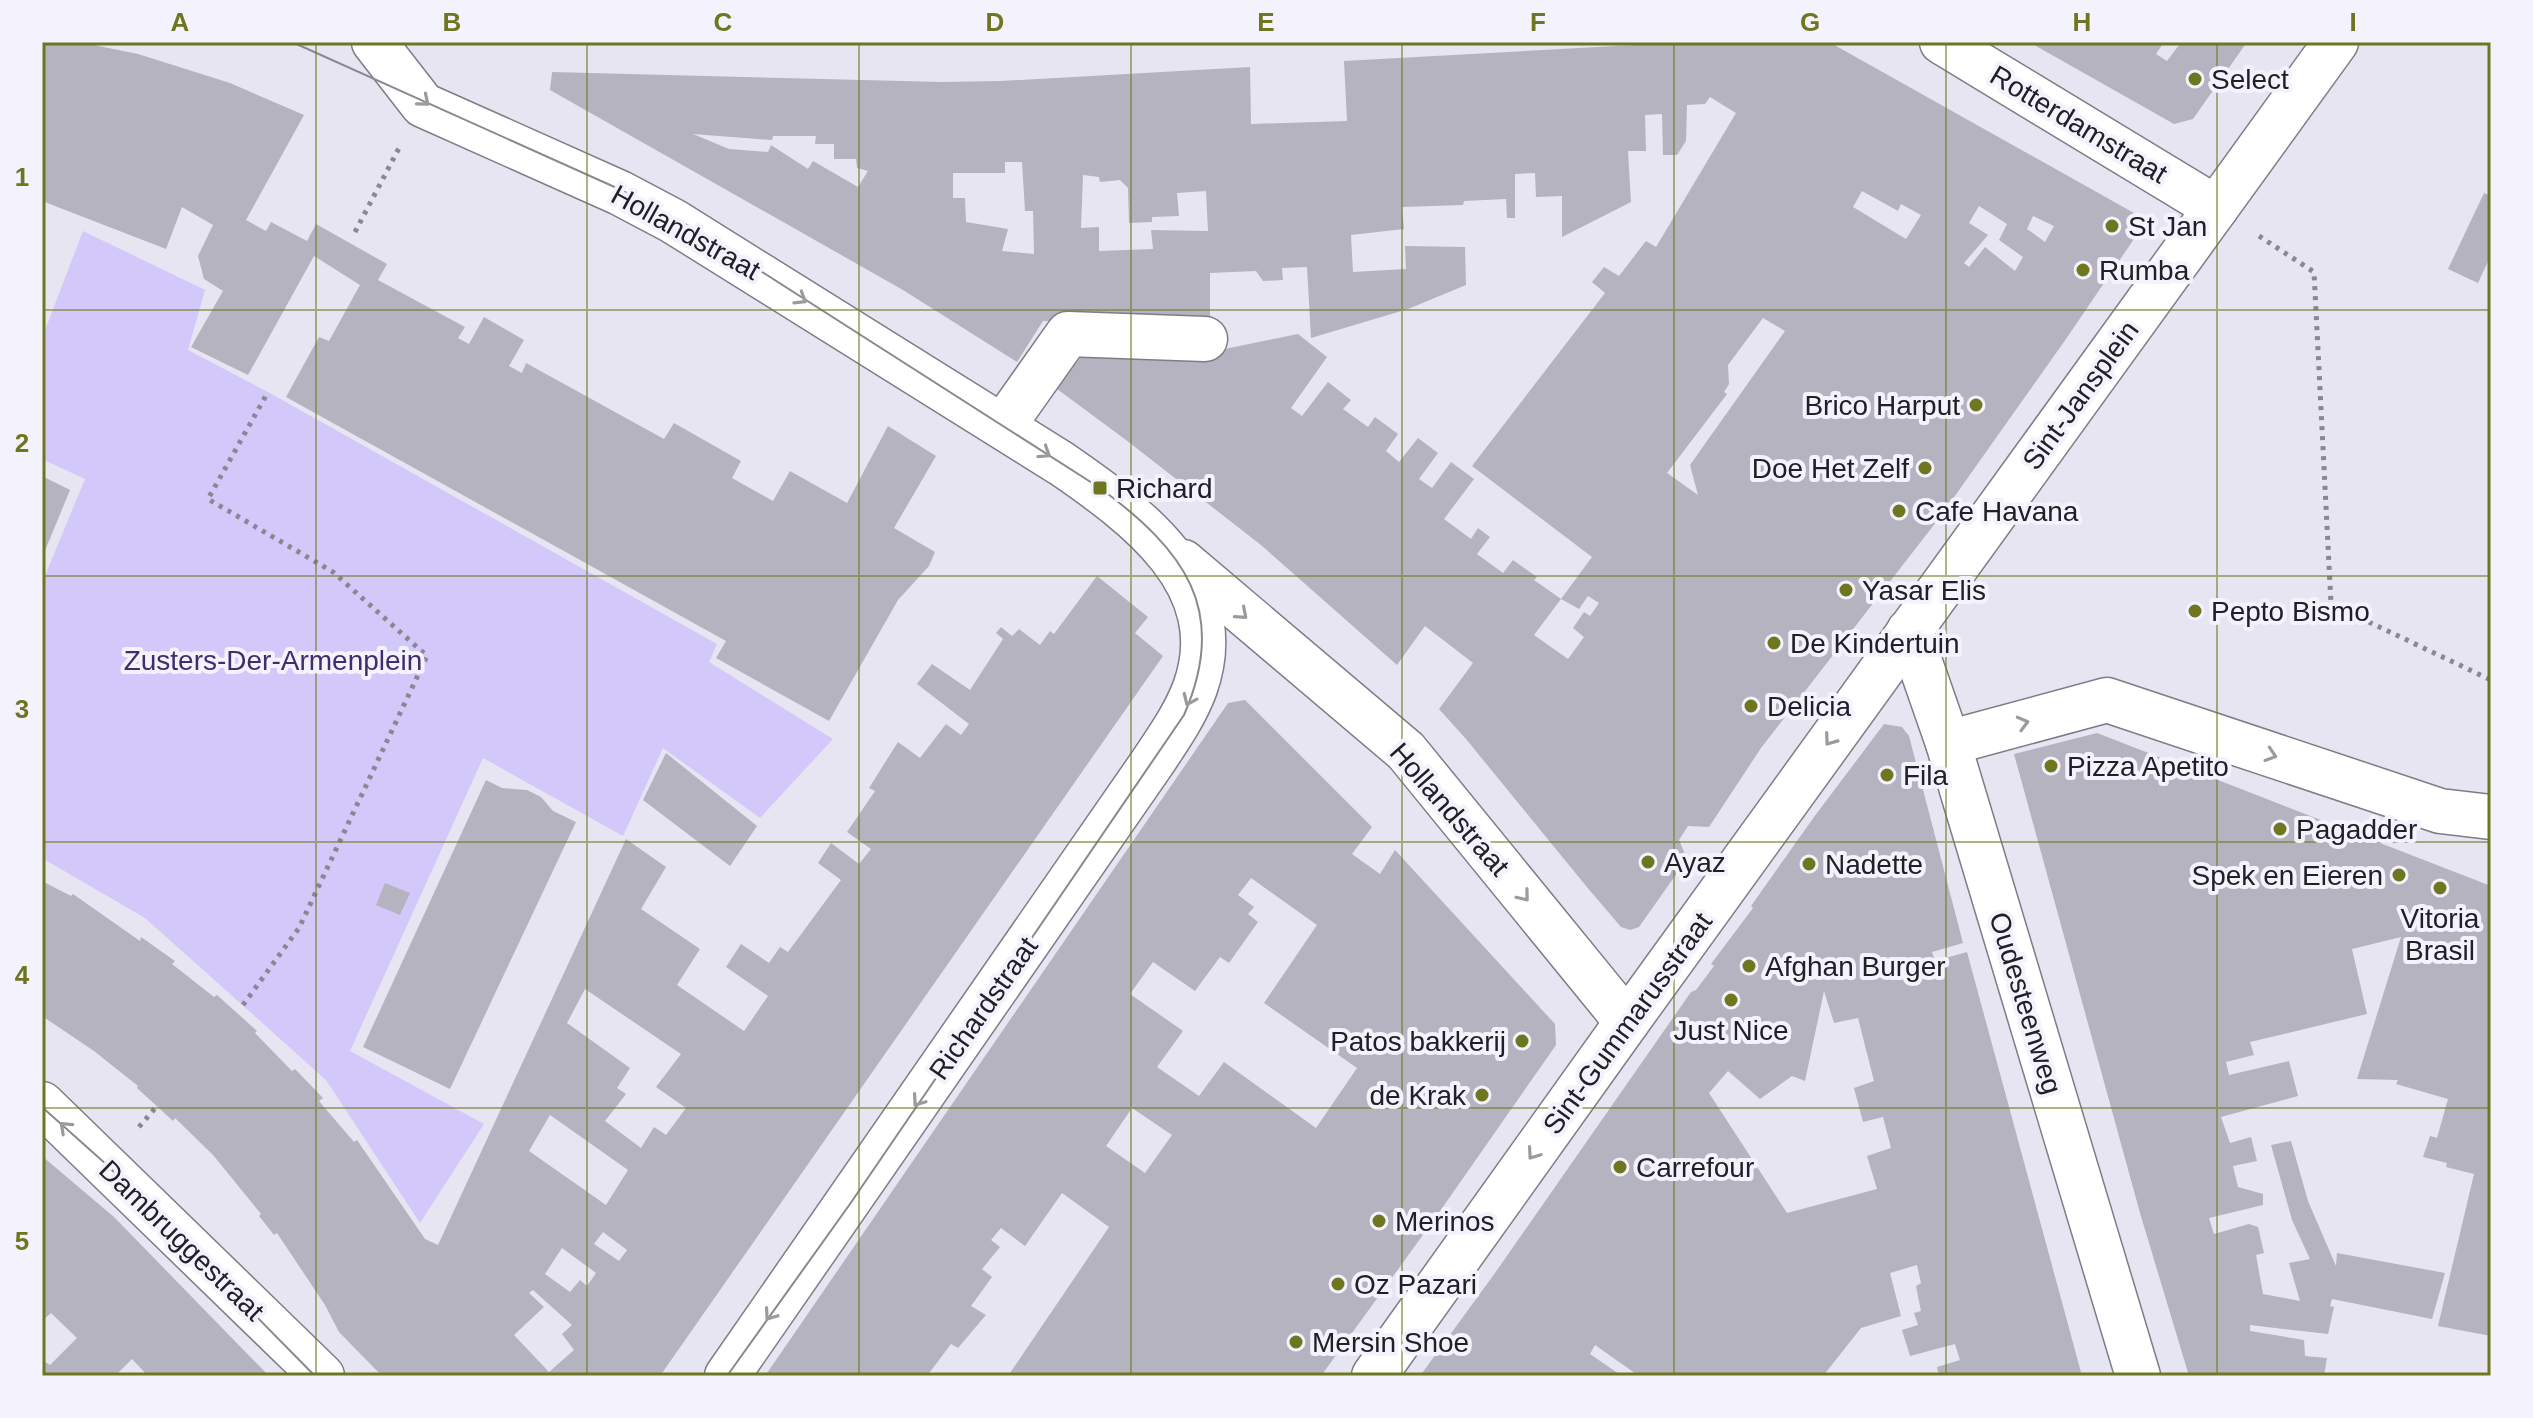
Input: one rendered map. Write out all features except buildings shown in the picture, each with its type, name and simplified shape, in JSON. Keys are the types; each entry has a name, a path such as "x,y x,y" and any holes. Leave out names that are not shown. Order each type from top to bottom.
{"street":[{"name":"Hollandstraat","path":"374,42 423,105 620,193 673,221 1003,426 1109,496 1249,620 1406,751 1627,1022"},
{"name":"Rotterdamstraat","path":"1942,42 2216,208"},
{"name":"Sint-Jansplein","path":"1909,631 2336,42"},
{"path":"1003,426 1068,334 1205,339"},
{"name":"Hollandstraat","path":"1142,525 1184,574 1195,597 1201,625"},
{"name":"Richardstraat","path":"727,1376 1168,739 1196,686 1202,658 1201,625"},
{"name":"Oudesteenweg","path":"1909,631 1948,743 2138,1376"},
{"name":"Sint-Gummarusstraat","path":"1374,1376 1909,631"},
{"path":"1948,743 2107,700 2440,811 2491,817"},
{"name":"Dambruggestraat","path":"42,1104 322,1376"}],"path":[{"path":"355,232 423,105"},
{"path":"2216,208 2314,272 2331,604 2491,680"},
{"path":"243,1005 299,928 427,656 333,572 208,499 268,392"}],"green space":[{"name":"Zusters-Der-Armenplein","path":"83,231 205,290 188,350 717,644 709,662 833,739 760,818 663,748 623,836 483,758 350,1051 484,1124 420,1223 326,1080 145,918 42,858 42,583 85,479 42,459 42,338"}],"tram line":[{"path":"292,42 619,189 698,231 1100,488 1155,535 1176,559 1191,585 1200,613 1202,644 1197,678 1184,715 850,1204 727,1376"},
{"path":"42,1107 107,1165 315,1376"}],"place":[{"name":"Select","path":"2195,79"},
{"name":"St Jan","path":"2112,226"},
{"name":"Rumba","path":"2083,270"},
{"name":"Brico Harput","path":"1976,405"},
{"name":"Doe Het Zelf","path":"1925,468"},
{"name":"Richard","path":"1100,488"},
{"name":"Cafe Havana","path":"1899,511"},
{"name":"Yasar Elis","path":"1846,590"},
{"name":"Pepto Bismo","path":"2195,611"},
{"name":"De Kindertuin","path":"1774,643"},
{"name":"Delicia","path":"1751,706"},
{"name":"Pizza Apetito","path":"2051,766"},
{"name":"Fila","path":"1887,775"},
{"name":"Pagadder","path":"2280,829"},
{"name":"Ayaz","path":"1648,862"},
{"name":"Nadette","path":"1809,864"},
{"name":"Spek en Eieren","path":"2399,875"},
{"name":"Vitoria Brasil","path":"2440,888"},
{"name":"Afghan Burger","path":"1749,966"},
{"name":"Just Nice","path":"1731,1000"},
{"name":"Patos bakkerij","path":"1522,1041"},
{"name":"de Krak","path":"1482,1095"},
{"name":"Carrefour","path":"1620,1167"},
{"name":"Merinos","path":"1379,1221"},
{"name":"Oz Pazari","path":"1338,1284"},
{"name":"Mersin Shoe","path":"1296,1342"}]}
